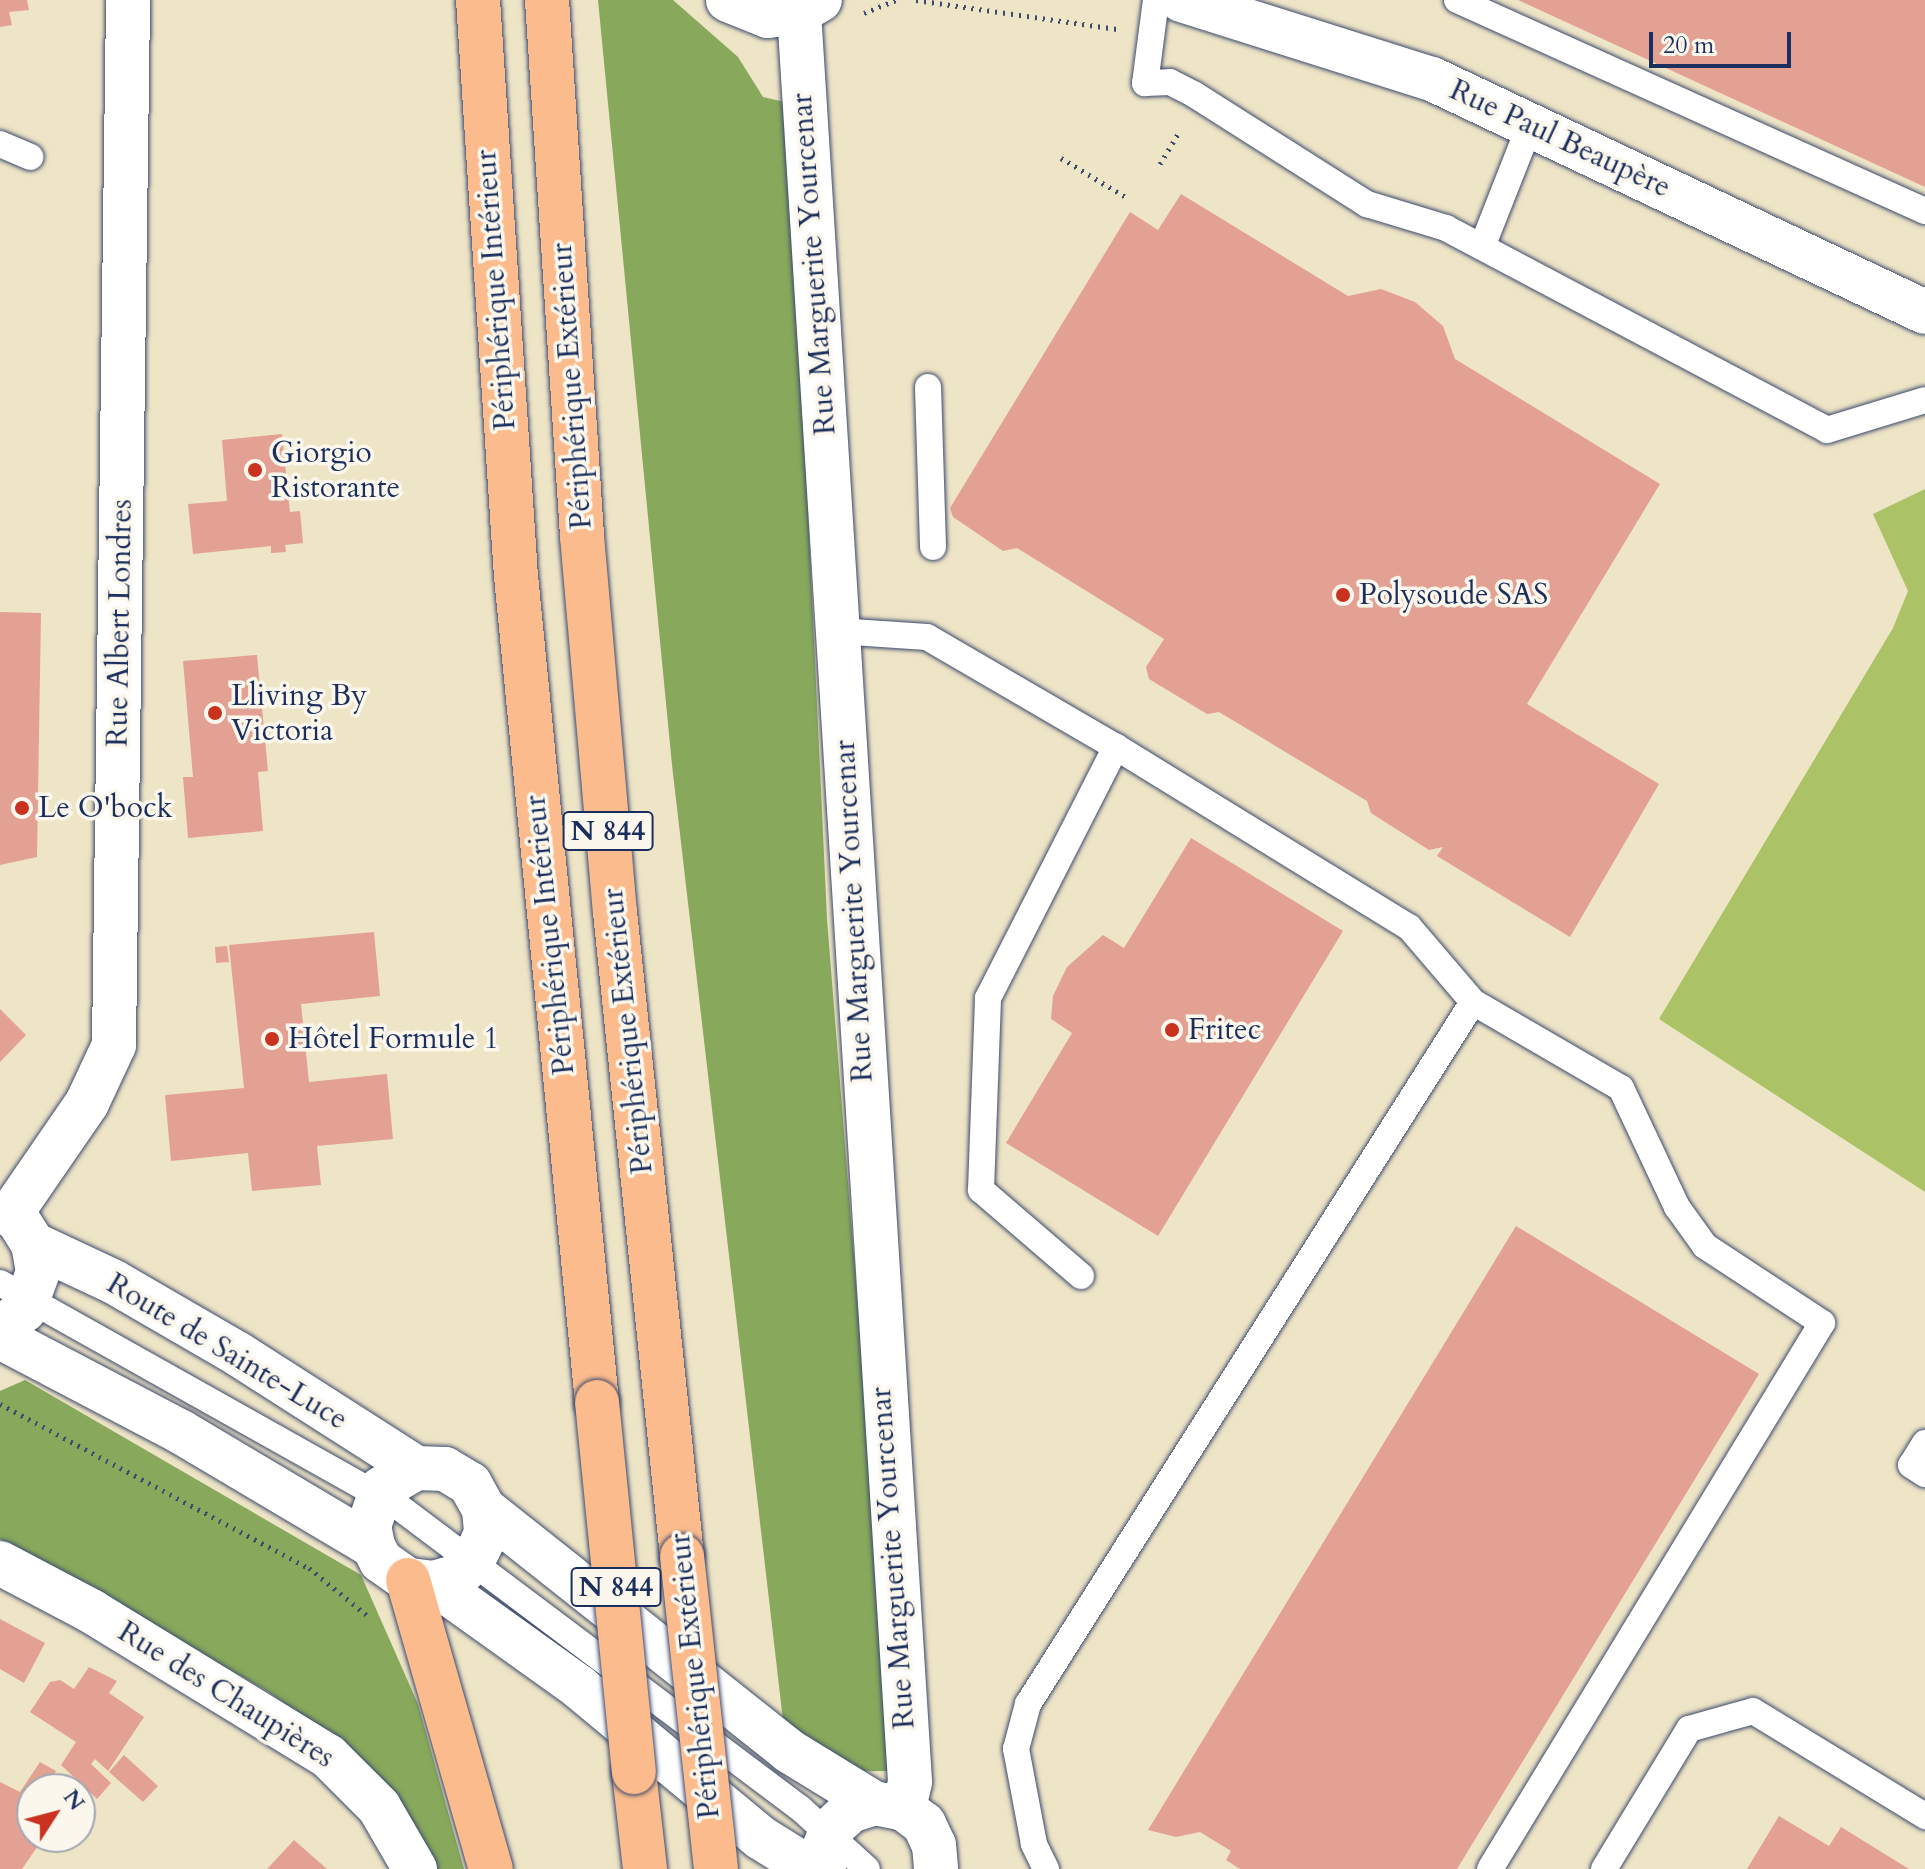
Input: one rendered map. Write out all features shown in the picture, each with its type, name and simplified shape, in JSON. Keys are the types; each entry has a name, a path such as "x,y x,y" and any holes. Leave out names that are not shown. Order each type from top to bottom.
{"highway":[{"name":"Périphérique Intérieur","path":"478,0 516,576 645,1869"},
{"name":"Périphérique Extérieur","path":"547,0 552,105 612,881 716,1869"},
{"path":"421,1582 491,1869"}],"street":[{"name":"Rue Albert Londres","path":"14,1223 87,1103 114,1045 128,0"},
{"path":"728,0 768,16 810,6"},
{"name":"Rue Paul Beaupère","path":"1181,0 1385,62 1530,125 1925,312"},
{"name":"Rue Marguerite Yourcenar","path":"810,6 837,631 910,1782 889,1806"},
{"path":"0,1329 16,1291 38,1272 14,1223"},
{"name":"Route de Sainte-Luce","path":"14,1223 224,1346 416,1468 445,1469 470,1484 484,1509 789,1751 924,1824 934,1845 936,1869"},
{"name":"Route de Sainte-Luce","path":"0,1337 181,1432 373,1546 381,1561 421,1582 579,1687 761,1838 821,1858"},
{"path":"373,1546 369,1526 378,1495 398,1475 416,1468"},
{"path":"421,1582 458,1576 473,1561 486,1534 484,1509"},
{"name":"Rue des Chaupières","path":"0,1563 91,1611 328,1756 379,1807 415,1869"},
{"path":"821,1858 850,1811 889,1806"}],"lane":[{"path":"1156,0 1145,83 1170,82 1367,204 1446,228 1827,430 1925,400"},
{"path":"1457,0 1925,211"},
{"path":"1482,247 1530,125"},
{"path":"0,144 30,157"},
{"path":"928,387 933,547"},
{"path":"837,631 927,637 1116,747 1409,927 1473,1002 1621,1088 1677,1207 1705,1246 1822,1323 1490,1869"},
{"path":"1081,1276 981,1190 988,998 1116,747"},
{"path":"1046,1869 1034,1844 1016,1749 1028,1704 1473,1002"},
{"name":"Route de Sainte-Luce","path":"16,1291 378,1495 473,1561 821,1858 867,1869"},
{"path":"1925,1443 1911,1465 1925,1474"},
{"path":"1604,1869 1689,1729 1753,1711 1925,1816"}],"path":[{"path":"916,0 1150,35"},
{"path":"1061,158 1129,199"}],"green space":[{"path":"598,0 673,0 738,57 763,97 789,103 827,919 887,1673 887,1771 789,1772 672,765"},
{"path":"1925,489 1925,1192 1659,1019 1893,628 1908,591 1873,514"},
{"path":"25,1380 361,1575 418,1704 464,1869 430,1869 345,1745 267,1691 0,1539 0,1391"}],"building":[{"path":"0,0 27,0 29,10 9,12 12,25 0,27"},
{"path":"1518,0 1925,0 1925,187"},
{"name":"Polysoude SAS","path":"1181,194 1348,296 1381,289 1415,302 1443,326 1455,359 1660,484 1527,704 1659,784 1570,937 1437,856 1443,847 1429,850 1371,813 1367,801 1219,712 1207,714 1149,679 1146,667 1164,639 1017,548 1003,551 953,517 950,508 1130,212 1158,230"},
{"name":"Giorgio Ristorante","path":"282,434 290,512 300,511 303,543 285,545 286,552 271,553 271,546 193,554 188,504 227,501 222,440"},
{"path":"0,612 41,613 37,857 0,865"},
{"path":"257,655 268,771 258,772 263,831 188,838 183,777 193,777 183,661"},
{"path":"1191,838 1343,931 1158,1236 1006,1143 1072,1033 1051,1019 1053,996 1067,967 1103,935 1124,948"},
{"name":"Hôtel Formule 1","path":"374,932 380,996 301,1004 309,1082 387,1074 393,1139 317,1146 321,1185 252,1191 248,1153 171,1161 165,1095 244,1088 229,945"},
{"path":"227,946 229,962 216,963 215,947"},
{"path":"0,1009 26,1035 0,1062"},
{"path":"1516,1226 1759,1374 1457,1869 1240,1869 1226,1860 1231,1851 1200,1832 1176,1837 1148,1830"},
{"path":"0,1619 45,1643 24,1683 0,1669"},
{"path":"89,1667 117,1681 109,1693 144,1717 108,1771 95,1759 91,1764 111,1783 97,1799 96,1773 69,1773 61,1765 76,1742 30,1712 50,1682 60,1680 74,1689"},
{"path":"124,1755 158,1786 143,1802 109,1772"},
{"path":"40,1762 56,1771 55,1773 33,1773"},
{"path":"0,1782 16,1790 16,1853 33,1853 22,1869 0,1869"},
{"path":"1779,1816 1829,1846 1841,1827 1909,1869 1747,1869"},
{"path":"294,1840 327,1869 267,1869"}],"place":[{"name":"Giorgio Ristorante","path":"255,470"},
{"name":"Polysoude SAS","path":"1343,595"},
{"name":"Lliving By Victoria","path":"215,713"},
{"name":"Le O'bock","path":"22,808"},
{"name":"Fritec","path":"1172,1030"},
{"name":"Hôtel Formule 1","path":"272,1039"}]}
